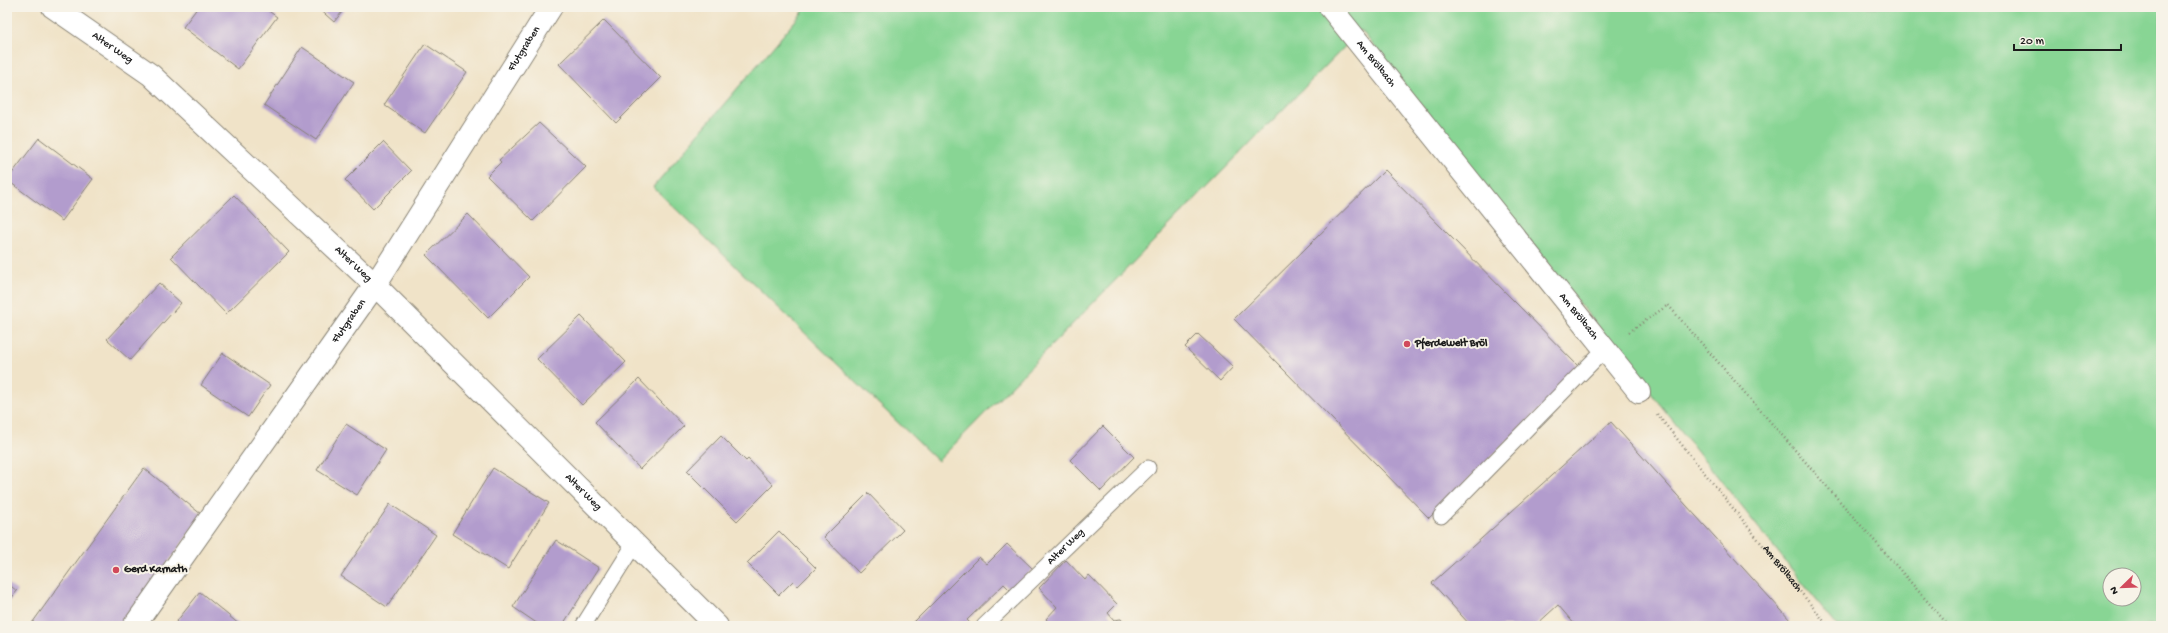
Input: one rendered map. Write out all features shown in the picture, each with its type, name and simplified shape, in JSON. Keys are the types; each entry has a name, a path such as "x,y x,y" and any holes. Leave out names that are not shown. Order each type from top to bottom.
{"street":[{"name":"Alter Weg","path":"53,7 151,75 375,285 717,626"},
{"name":"Flutgraben","path":"134,626 375,285 551,7"},
{"name":"Am Brölbach","path":"1330,7 1604,350 1640,392"}],"lane":[{"path":"1441,516 1604,350"},
{"name":"Alter Weg","path":"984,626 1148,468"},
{"path":"583,626 635,543"}],"path":[{"path":"1604,350 1668,305 1949,626"},
{"name":"Am Brölbach","path":"1640,392 1828,626"}],"green space":[{"path":"807,7 2161,7 2161,626 1837,626 1361,30 938,461 653,187"}],"building":[{"path":"198,7 263,7 277,17 238,69 183,27"},
{"path":"317,7 346,7 334,22"},
{"path":"604,20 661,78 616,123 559,64"},
{"path":"425,44 467,72 425,133 384,105"},
{"path":"302,47 354,82 316,140 264,105"},
{"path":"539,123 586,167 533,221 487,176 501,162 499,160"},
{"path":"39,138 93,179 62,221 7,180"},
{"path":"383,142 411,171 373,209 345,180"},
{"name":"Pferdewelt Bröl","path":"1385,170 1581,369 1429,518 1234,319"},
{"path":"234,195 289,252 226,314 171,257"},
{"path":"468,214 529,277 488,318 426,255"},
{"path":"159,283 181,303 130,360 107,339"},
{"path":"581,316 626,362 582,405 537,359"},
{"path":"1198,334 1233,367 1220,381 1185,347"},
{"path":"223,353 270,385 248,417 201,385"},
{"path":"639,379 684,426 640,469 595,422"},
{"path":"1611,422 1790,620 1783,626 1576,626 1558,605 1535,626 1471,626 1432,583"},
{"path":"346,424 386,450 357,495 317,470"},
{"path":"1103,426 1134,457 1101,491 1070,460"},
{"path":"721,436 746,461 748,459 773,485 737,521 687,471"},
{"name":"Gerd Karnath","path":"144,468 202,515 123,626 30,626"},
{"path":"493,468 549,503 508,569 452,534"},
{"path":"868,493 903,530 859,573 824,537"},
{"path":"390,504 436,535 387,607 341,576"},
{"path":"779,531 816,568 798,586 793,581 779,595 747,563"},
{"path":"556,540 599,568 562,626 541,626 513,607"},
{"path":"1007,544 1033,569 1011,591 1004,584 967,620 973,626 910,626 979,557 987,564"},
{"path":"1066,560 1085,580 1089,575 1117,604 1108,613 1114,620 1121,619 1126,626 1053,626 1046,619 1057,607 1039,588"},
{"path":"7,583 17,591 7,604"},
{"path":"200,592 240,625 173,626"}],"place":[{"name":"Pferdewelt Bröl","path":"1407,344"},
{"name":"Gerd Karnath","path":"116,570"}]}
